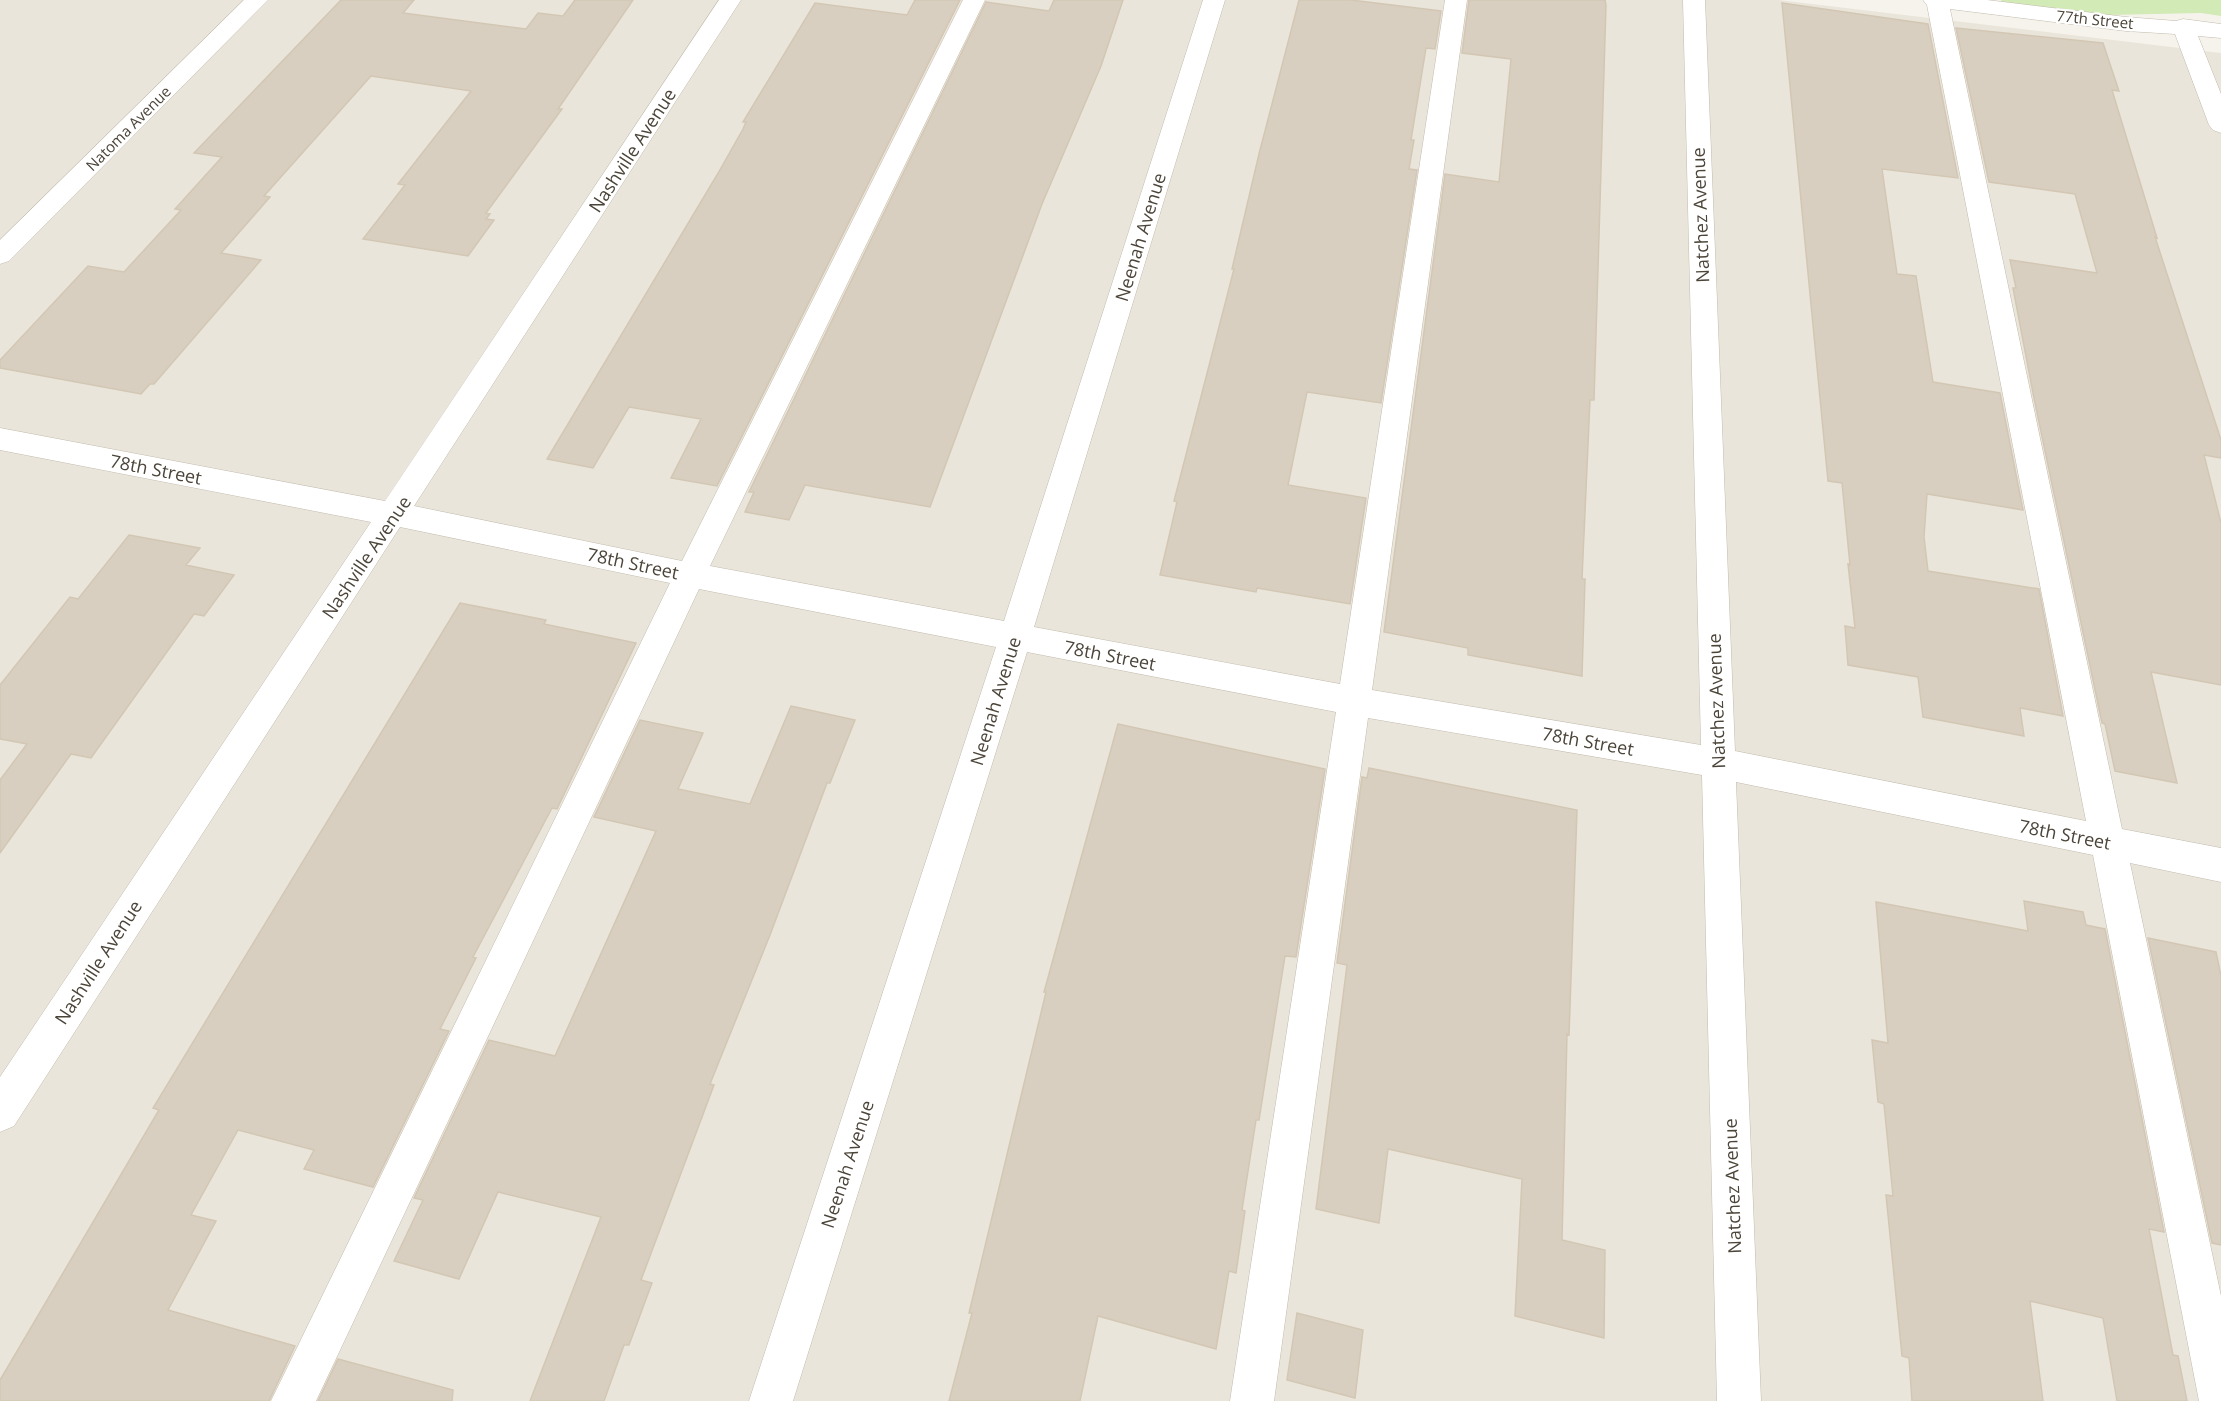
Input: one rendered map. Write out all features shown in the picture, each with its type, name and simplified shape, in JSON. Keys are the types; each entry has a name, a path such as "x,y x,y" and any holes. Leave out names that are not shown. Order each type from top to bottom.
{"street":[{"name":"Natoma Avenue","path":"0,255 257,0"},
{"name":"Nashville Avenue","path":"0,1112 730,0"},
{"path":"293,1401 690,575 974,0"},
{"name":"Neenah Avenue","path":"771,1401 1015,637 1214,0"},
{"path":"1252,1401 1456,0"},
{"name":"Natchez Avenue","path":"1694,0 1739,1401"},
{"path":"1936,0 2221,1401"},
{"name":"77th Street","path":"1936,0 2126,24 2183,26 2221,31"},
{"path":"2183,26 2221,125"},
{"name":"78th Street","path":"0,439 690,575 1354,701 1718,763 2221,865"}],"shaded area":[{"path":"0,0 1779,0 2221,53 2221,1401 0,1401"}],"green space":[{"path":"2001,0 2221,0 2221,16 2201,13 2109,15 2002,2"}],"building":[{"path":"341,0 414,0 403,13 526,29 538,13 563,16 575,0 633,0 558,109 562,109 486,213 490,214 486,219 494,220 468,256 363,239 405,185 398,184 471,91 371,76 264,196 270,197 221,253 261,260 154,384 150,384 141,394 0,368 0,360 88,266 124,272 181,210 175,209 222,157 194,153"},
{"path":"915,0 960,0 717,486 671,478 701,419 629,407 593,468 547,459 717,175 743,129 746,122 743,122 815,3 907,15"},
{"path":"1054,0 1123,0 1101,66 1042,204 930,507 805,485 789,520 745,512 754,492 749,492 986,2 1049,11"},
{"path":"1299,0 1351,0 1441,11 1435,49 1426,48 1411,140 1414,140 1409,169 1417,170 1381,403 1307,392 1288,485 1366,498 1350,604 1257,588 1256,592 1160,575 1177,502 1174,501 1234,269 1232,269 1259,154"},
{"path":"1469,0 1605,0 1606,5 1594,400 1590,400 1582,579 1585,579 1582,676 1468,655 1468,648 1384,632 1445,174 1499,182 1511,59 1462,53"},
{"path":"1782,3 1928,24 1958,178 1882,169 1897,274 1916,276 1933,382 2000,393 2023,510 1927,494 1924,537 1928,571 2039,589 2063,716 2020,708 2024,736 1923,717 1918,677 1848,665 1845,626 1855,628 1842,483 1828,481"},
{"path":"1956,28 2103,43 2119,91 2112,90 2157,238 2155,237 2221,440 2221,458 2204,455 2221,523 2221,685 2151,672 2177,783 2115,771 2105,724 2102,723 2013,288 2016,288 2010,260 2097,273 2075,194 1989,182"},
{"path":"129,535 200,548 186,565 234,575 204,616 194,614 91,758 71,754 0,853 0,780 27,744 0,739 0,685 70,597 78,599"},
{"path":"460,603 546,620 544,624 636,643 557,809 552,808 473,957 476,958 440,1029 449,1031 373,1187 304,1169 314,1150 238,1130 191,1215 216,1221 168,1310 295,1346 269,1401 0,1401 0,1380 159,1110 153,1108"},
{"path":"791,706 855,720 830,783 827,783 770,935 710,1084 714,1085 641,1280 652,1283 629,1345 624,1345 604,1401 530,1401 601,1217 498,1192 459,1279 394,1261 423,1200 414,1198 489,1040 555,1056 656,831 594,817 640,720 703,733 678,789 750,804"},
{"path":"1118,724 1325,769 1296,957 1285,956 1259,1120 1256,1120 1242,1210 1245,1211 1236,1273 1229,1271 1216,1349 1098,1316 1080,1401 949,1401 972,1313 969,1313 1046,992 1044,992"},
{"path":"1369,768 1577,810 1569,1035 1567,1034 1562,1240 1605,1250 1604,1338 1515,1316 1522,1179 1388,1149 1379,1223 1316,1209 1347,965 1337,963 1362,777 1367,778"},
{"path":"2024,901 2083,912 2086,925 2105,929 2164,1232 2149,1229 2173,1355 2178,1356 2187,1401 2117,1401 2103,1318 2030,1301 2043,1401 1912,1401 1909,1358 1902,1356 1886,1195 1893,1196 1884,1104 1878,1102 1872,1040 1888,1043 1876,902 2028,931"},
{"path":"2148,938 2216,952 2221,976 2221,1245 2212,1243"},
{"path":"1297,1313 1363,1330 1355,1398 1287,1380"},
{"path":"338,1359 453,1390 452,1401 318,1401"}]}
